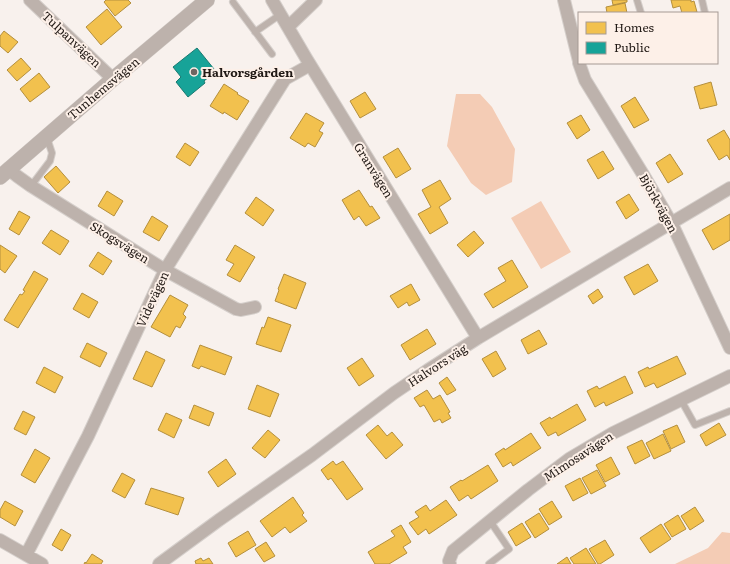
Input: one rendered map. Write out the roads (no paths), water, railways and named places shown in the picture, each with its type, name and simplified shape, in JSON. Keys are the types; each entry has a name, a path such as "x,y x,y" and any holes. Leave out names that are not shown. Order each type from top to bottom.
{"street":[{"name":"Tulpanvägen","path":"30,0 113,79"},
{"name":"Tunhemsvägen","path":"4,173 207,0"},
{"name":"Granvägen","path":"272,0 310,65 478,338"},
{"path":"288,27 316,0"},
{"name":"Björkvägen","path":"564,0 578,58"},
{"name":"Björkvägen","path":"580,64 585,80 672,224 730,348"},
{"name":"Videvägen","path":"26,555 88,436 165,270 286,79 310,65"},
{"name":"Skogsvägen","path":"4,173 17,176 165,270 236,309 241,310 255,307"},
{"name":"Halvors väg","path":"159,564 312,455 394,393 428,370 478,338 672,224 730,188"},
{"name":"Mimosavägen","path":"450,564 449,561 453,551 569,459 613,433 730,376"},
{"path":"0,540 42,564"}],"lane":[{"path":"637,0 640,12"},
{"path":"702,0 705,12"},
{"path":"233,2 272,54"},
{"path":"255,32 281,14"},
{"path":"31,186 50,161 52,153 46,137"},
{"path":"681,400 695,425 730,410"},
{"path":"489,564 508,549 490,521"}],"place":[{"name":"Halvorsgården","path":"194,72"}]}
